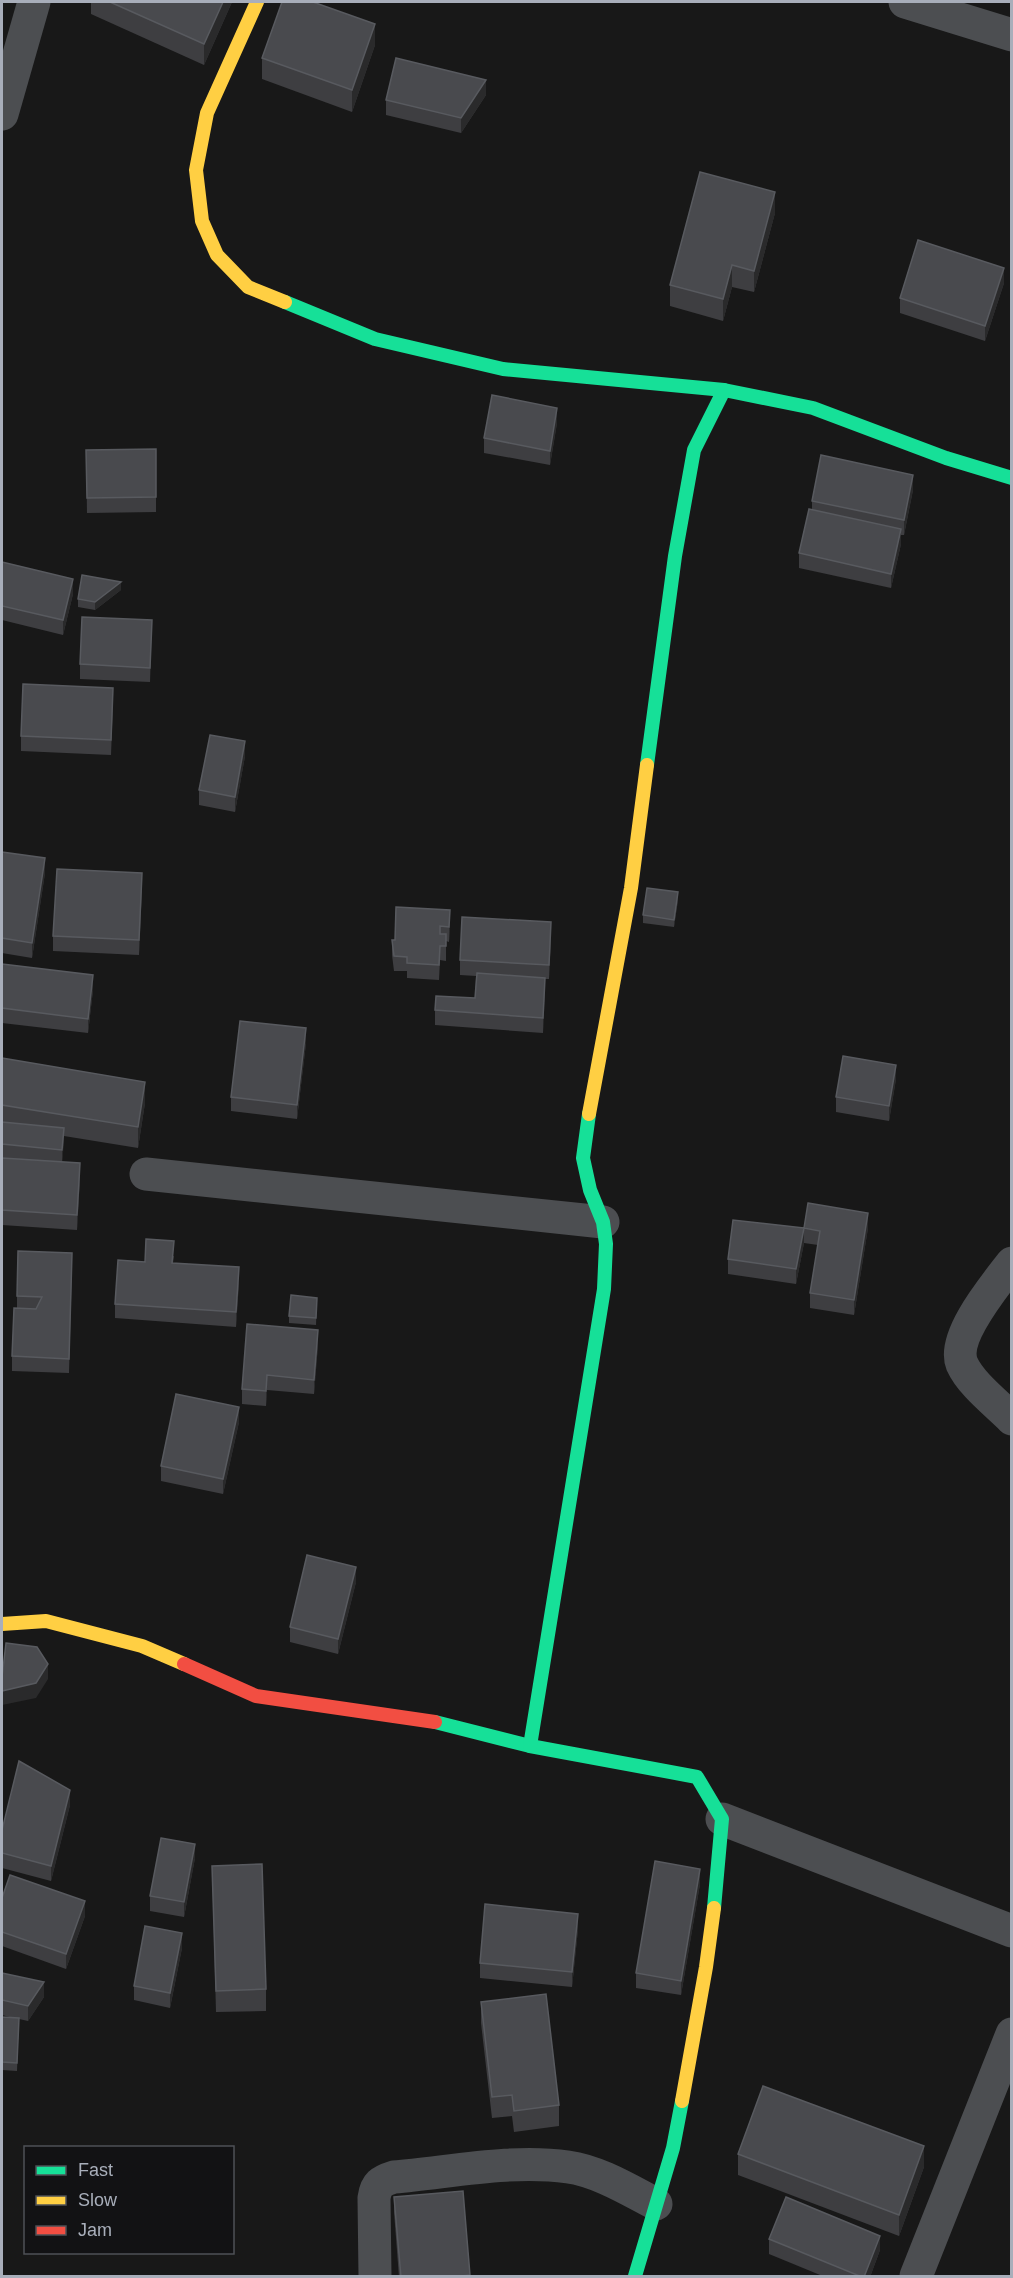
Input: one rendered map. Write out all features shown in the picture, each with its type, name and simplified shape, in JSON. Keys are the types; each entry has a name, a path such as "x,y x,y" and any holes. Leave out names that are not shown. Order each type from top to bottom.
{"street":[{"path":"2,114 34,2"},
{"path":"257,2 207,113 196,170 201,221 218,255 248,287 375,339 504,369 724,390 813,408 946,458 1011,478"},
{"path":"905,2 1011,35"},
{"path":"530,1746 604,1289 606,1244 603,1222 590,1190 583,1158 631,888 675,556 694,450 724,390"},
{"path":"147,1174 603,1222"},
{"path":"1011,1263 982,1303 965,1334 960,1350 962,1363 969,1374 1011,1419"},
{"path":"2,1624 46,1621 102,1634 141,1646 256,1696 455,1725 530,1746 697,1777 722,1819 719,1867 706,1967 673,2148 635,2277"},
{"path":"722,1819 1011,1931"},
{"path":"916,2277 1011,2034"},
{"path":"375,2277 376,2188 381,2181 394,2177 522,2165 569,2167 610,2181 657,2204"}],"building":[{"path":"110,2 223,2 204,44"},
{"path":"282,2 313,2 375,24 352,90 262,58"},
{"path":"396,58 486,80 461,118 386,100"},
{"path":"700,172 775,192 754,271 732,265 723,299 670,285"},
{"path":"918,240 1004,268 985,326 900,298"},
{"path":"492,395 557,408 550,451 484,438"},
{"path":"156,449 156,497 87,498 86,450"},
{"path":"821,455 913,475 904,520 812,501"},
{"path":"809,509 901,529 891,574 799,553"},
{"path":"2,562 73,579 63,620 2,606"},
{"path":"82,575 121,582 95,602 78,599"},
{"path":"82,617 152,620 150,668 80,664"},
{"path":"23,684 113,688 111,740 21,736"},
{"path":"210,735 245,741 235,797 199,790"},
{"path":"2,852 45,858 32,943 2,938"},
{"path":"57,869 142,873 139,940 53,936"},
{"path":"647,888 678,892 674,920 643,915"},
{"path":"396,907 450,910 449,927 440,926 440,934 446,934 446,946 440,946 439,965 407,963 407,957 394,956 392,940 395,940"},
{"path":"462,917 551,922 549,965 460,960"},
{"path":"2,964 93,975 88,1019 2,1008"},
{"path":"477,973 545,978 543,1018 435,1010 436,996 475,998"},
{"path":"240,1021 306,1028 297,1105 231,1097"},
{"path":"843,1056 896,1065 889,1106 836,1097"},
{"path":"2,1058 145,1082 138,1127 2,1105"},
{"path":"2,1122 64,1128 62,1150 2,1144"},
{"path":"2,1158 80,1163 77,1215 2,1210"},
{"path":"808,1203 868,1213 854,1300 810,1293 820,1231 804,1228"},
{"path":"733,1220 804,1228 796,1269 728,1259"},
{"path":"146,1239 174,1241 172,1263 239,1267 236,1312 115,1304 118,1260 145,1262"},
{"path":"18,1251 72,1253 69,1359 12,1356 14,1308 36,1309 42,1297 17,1296"},
{"path":"291,1295 317,1298 316,1318 289,1316"},
{"path":"247,1324 318,1330 314,1380 267,1375 266,1391 242,1389"},
{"path":"176,1394 239,1407 223,1479 161,1466"},
{"path":"307,1555 356,1567 338,1639 290,1627"},
{"path":"6,1643 37,1647 48,1664 36,1683 2,1691"},
{"path":"19,1761 70,1790 51,1866 2,1853 2,1830"},
{"path":"161,1838 195,1844 184,1902 150,1896"},
{"path":"655,1861 700,1869 681,1981 636,1973"},
{"path":"262,1864 266,1989 216,1991 212,1866"},
{"path":"10,1875 85,1901 66,1954 2,1932 2,1898"},
{"path":"485,1904 578,1914 572,1972 480,1963"},
{"path":"145,1926 182,1933 170,1993 134,1986"},
{"path":"2,1973 44,1982 28,2006 2,2000"},
{"path":"546,1994 559,2105 514,2111 512,2095 492,2097 481,2002"},
{"path":"2,2017 19,2018 17,2063 2,2062"},
{"path":"763,2086 924,2146 899,2215 738,2154"},
{"path":"463,2191 470,2275 401,2277 394,2197"},
{"path":"786,2197 880,2236 864,2277 769,2239"}],"traffic: fast":[{"path":"285,302 375,339 503,369 724,390 813,408 946,458 1012,478"},
{"path":"647,765 675,556 694,450 724,390"},
{"path":"530,1746 604,1289 606,1244 603,1222 590,1190 583,1158 589,1114"},
{"path":"435,1722 530,1746 697,1777 722,1819 714,1908"},
{"path":"635,2276 673,2148 682,2101"}],"traffic: slow":[{"path":"257,2 207,113 196,170 202,221 217,255 248,287 285,302"},
{"path":"589,1114 631,888 647,765"},
{"path":"2,1624 46,1621 142,1646 184,1664"},
{"path":"682,2101 714,1908"}],"traffic: jam":[{"path":"184,1664 256,1696 435,1722"}]}
